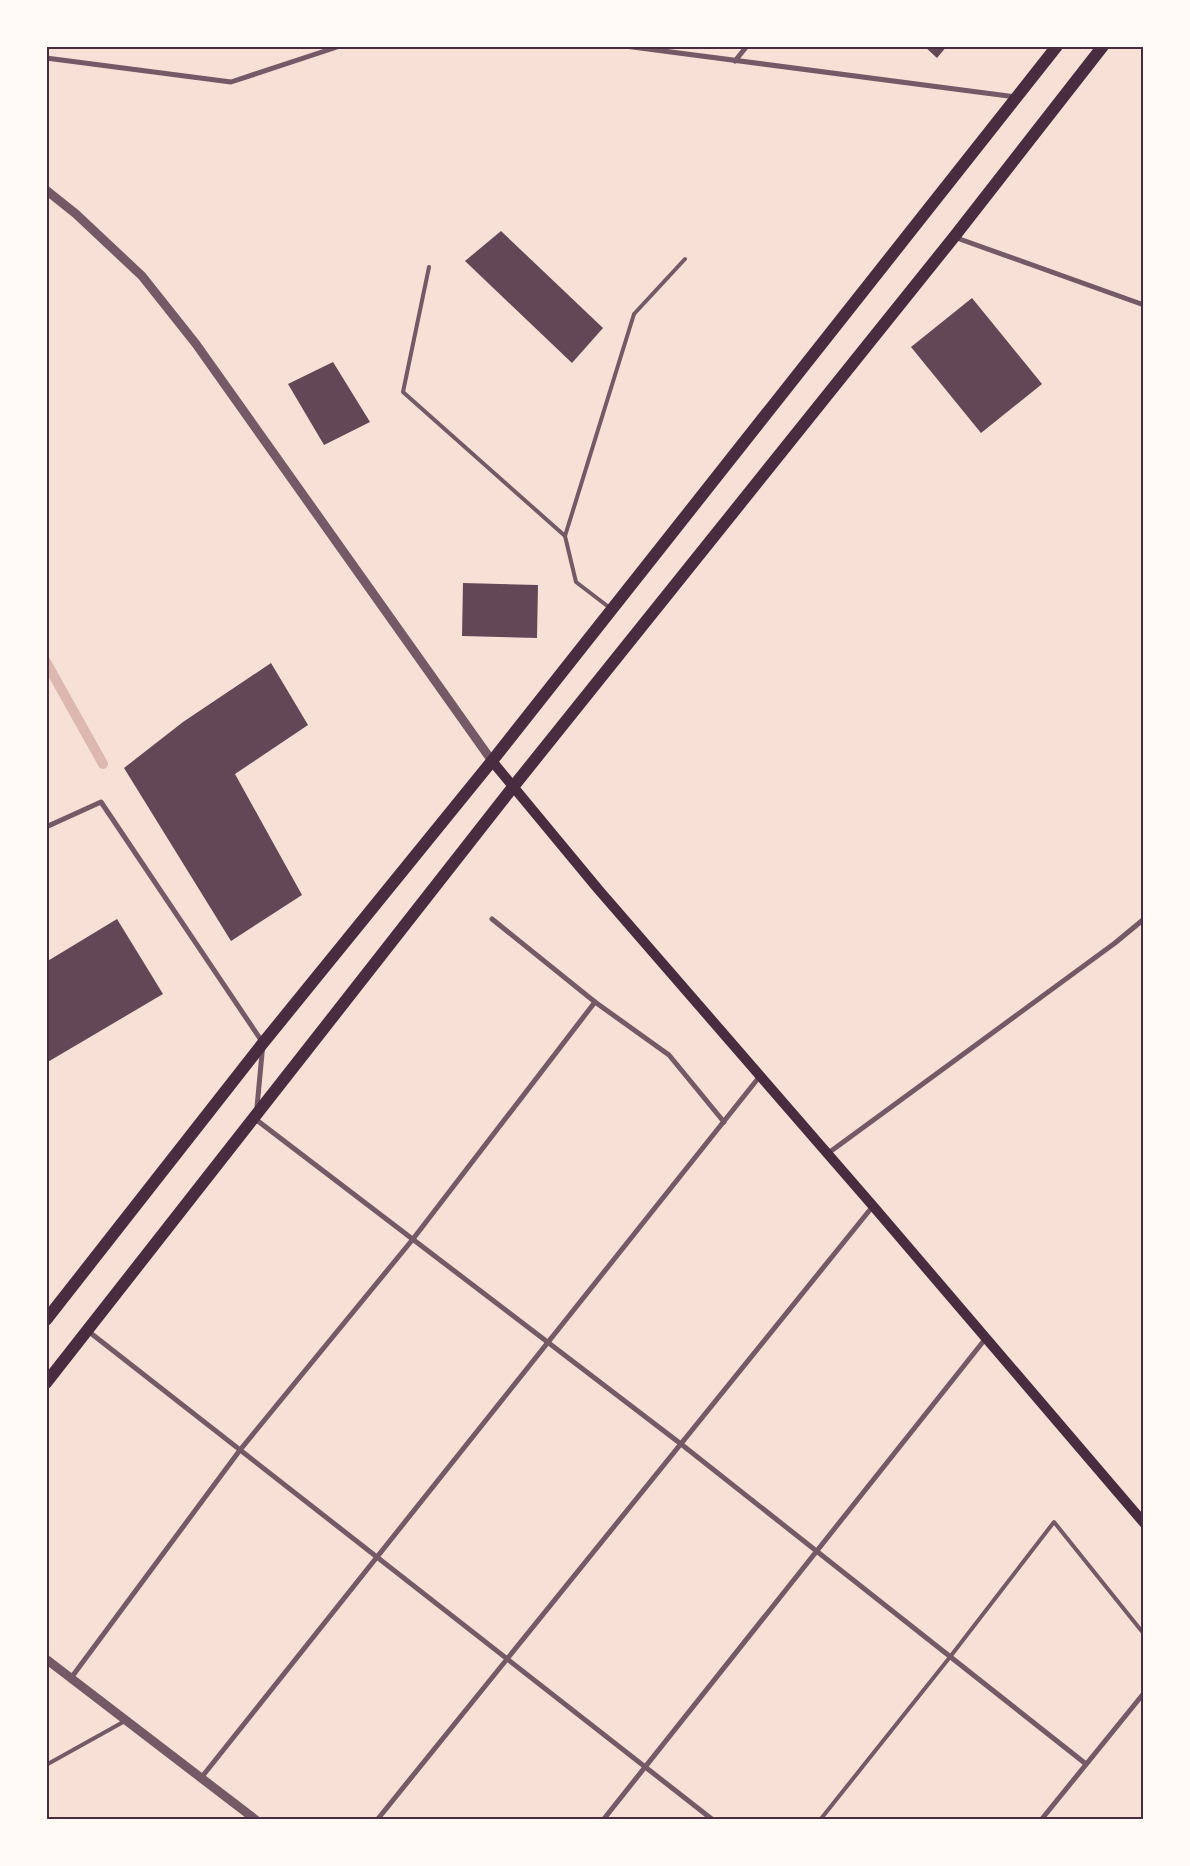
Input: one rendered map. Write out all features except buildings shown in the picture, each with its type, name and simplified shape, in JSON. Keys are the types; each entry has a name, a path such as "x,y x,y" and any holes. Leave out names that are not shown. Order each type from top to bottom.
{"main road":[{"path":"46,1320 263,1043 492,761 1057,46"},
{"path":"46,1383 513,787 954,236 1102,46"},
{"path":"492,761 1144,1523"}],"street":[{"path":"46,58 231,82 340,46"},
{"path":"625,46 1017,97"},
{"path":"735,61 747,46"},
{"path":"46,190 76,214 142,276 196,344 492,761"},
{"path":"954,236 1144,305"},
{"path":"46,827 101,802 263,1043 258,1102 254,1118 681,1444 1086,1764"},
{"path":"492,919 595,1002 669,1055 724,1122"},
{"path":"827,1154 1144,919"},
{"path":"71,1678 240,1450 413,1239 595,1002"},
{"path":"202,1778 760,1076"},
{"path":"377,1820 873,1206"},
{"path":"88,1331 713,1820"},
{"path":"603,1820 986,1338"},
{"path":"46,1659 256,1820"},
{"path":"1041,1820 1144,1693"}],"lane":[{"path":"612,610 576,582 565,536 634,314 685,259"},
{"path":"429,267 403,392 565,536"},
{"path":"820,1820 950,1657 1054,1522 1144,1634"},
{"path":"46,1765 127,1720"}],"waterway":[{"path":"46,662 103,764"}]}
